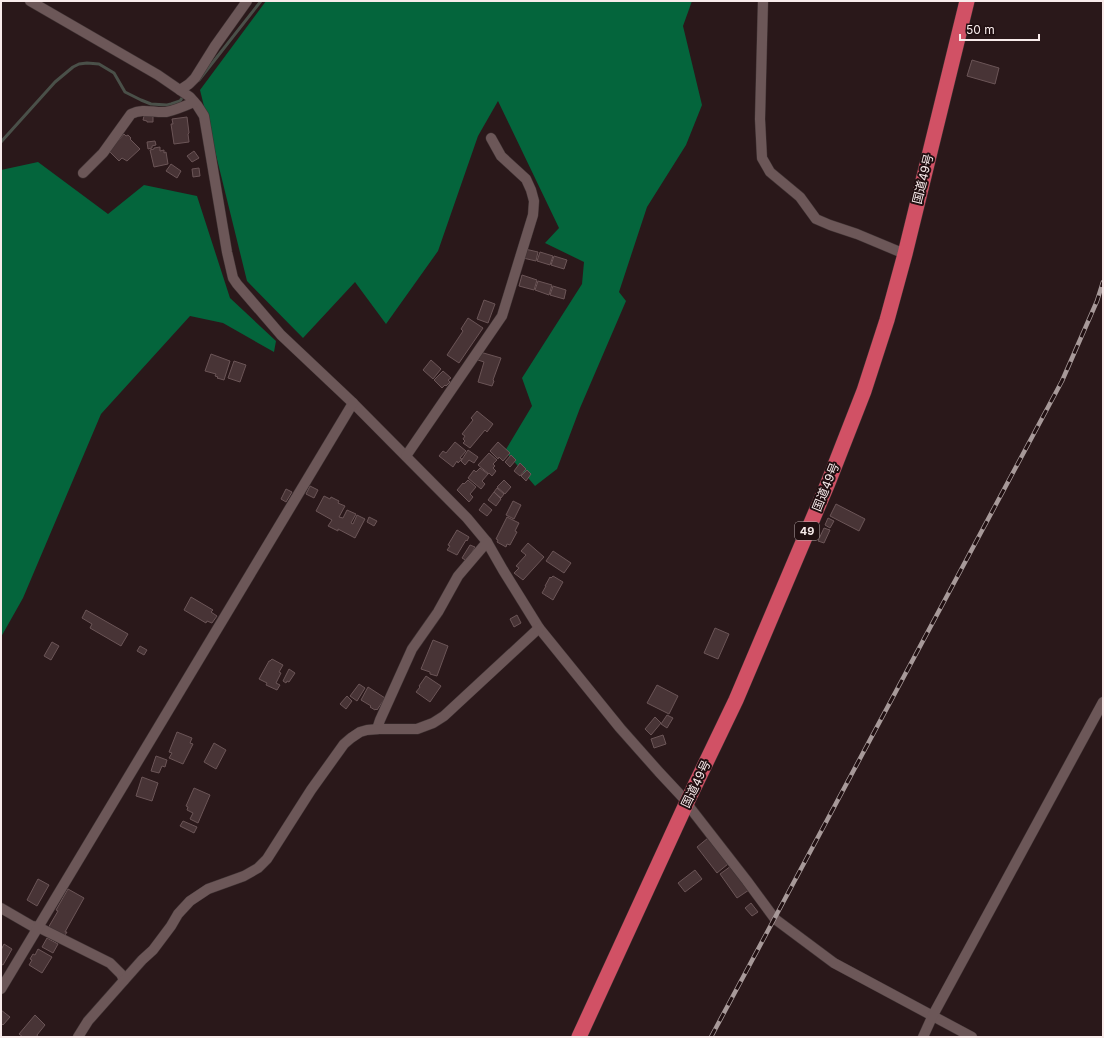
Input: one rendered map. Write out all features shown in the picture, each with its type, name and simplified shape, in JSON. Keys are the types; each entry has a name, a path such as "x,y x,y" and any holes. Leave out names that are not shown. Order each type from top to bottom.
{"highway":[{"name":"国道49号","path":"579,1037 687,802 736,700 828,483 861,398 887,320 905,254 967,1"}],"street":[{"path":"30,1 158,75 190,97 204,116 227,252 233,278 239,288 281,335 353,403 467,518 487,542 502,570 539,628 620,728 687,802 704,827 775,919 834,963 972,1037"},
{"path":"180,90 196,78 215,46 247,1"},
{"path":"763,1 760,118 762,158 770,172 800,197 816,219 905,254"},
{"path":"83,173 103,152 131,114 147,110 160,112 180,109 194,102"},
{"path":"406,456 502,316 533,214 534,201 526,179 501,156 491,138"},
{"path":"1,989 353,403"},
{"path":"377,729 412,649 438,612 458,576 487,542"},
{"path":"78,1037 88,1021 142,960 153,950 178,914 190,901 208,889 244,876 258,868 266,859 311,790 344,744 360,732 367,730 417,729 433,723 444,716 539,628"},
{"path":"923,1037 933,1015 1103,702"},
{"path":"1,908 32,926 38,927 110,963 121,974 124,980"}],"green space":[{"path":"266,1 692,1 683,26 702,105 686,145 647,207 619,292 626,301 580,408 557,469 535,486 505,451 532,406 522,378 582,284 584,262 545,243 559,228 498,101 478,136 438,251 386,324 355,282 303,338 247,281 200,90"},
{"path":"38,162 108,214 144,185 197,196 230,298 276,341 274,352 223,323 190,316 101,414 23,598 1,637 1,170"}],"building":[{"path":"972,60 999,68 995,84 967,76"},
{"path":"144,116 153,116 153,122 143,120"},
{"path":"187,117 189,142 174,144 171,124 173,124 172,119"},
{"path":"124,134 126,136 128,135 140,149 127,161 122,158 119,161 109,151"},
{"path":"155,141 156,145 148,149 147,142"},
{"path":"160,147 160,151 164,150 164,153 166,152 168,164 154,167 150,150"},
{"path":"194,151 199,158 192,162 187,156"},
{"path":"171,164 181,171 177,178 166,171"},
{"path":"199,168 200,176 193,177 192,169"},
{"path":"525,249 538,252 536,261 523,258"},
{"path":"540,252 553,256 550,265 537,261"},
{"path":"554,256 567,260 564,269 551,265"},
{"path":"522,275 537,280 534,290 519,286"},
{"path":"538,281 552,285 549,295 535,290"},
{"path":"553,286 566,290 564,299 550,295"},
{"path":"484,300 495,304 488,323 477,319"},
{"path":"468,318 483,328 459,363 447,355 463,331 461,329"},
{"path":"480,352 501,358 492,386 478,382 484,362 478,360"},
{"path":"211,354 230,361 224,380 217,378 218,377 215,376 216,374 205,371"},
{"path":"431,360 441,369 433,379 423,370"},
{"path":"234,361 246,365 240,382 228,378"},
{"path":"443,371 451,378 448,380 450,382 442,388 434,380"},
{"path":"477,411 493,424 487,432 485,430 470,448 463,443 465,441 463,439 465,436 462,434 473,420 471,418"},
{"path":"455,442 466,451 460,458 462,459 458,463 457,461 453,467 439,456 443,451 446,453"},
{"path":"498,442 510,453 503,461 499,457 498,459 490,451"},
{"path":"468,450 478,457 474,463 469,460 465,465 461,461"},
{"path":"489,453 497,460 493,464 495,466 493,468 496,471 492,476 478,465"},
{"path":"511,455 516,460 510,467 505,462"},
{"path":"520,463 526,469 520,476 514,471"},
{"path":"480,468 488,474 482,481 485,484 481,489 468,478 474,470 476,472"},
{"path":"527,470 531,474 526,481 521,476"},
{"path":"468,480 476,487 470,494 473,497 469,502 457,490"},
{"path":"504,480 511,487 505,494 497,487"},
{"path":"310,486 318,490 314,498 306,494"},
{"path":"497,488 504,494 501,498 494,492"},
{"path":"286,489 292,492 286,502 281,499"},
{"path":"494,492 501,499 496,506 488,500"},
{"path":"324,496 330,499 331,497 339,501 338,503 345,506 339,517 343,518 347,510 356,514 351,523 353,524 357,515 365,519 355,538 338,529 338,531 328,526 332,520 316,511"},
{"path":"513,501 521,505 514,519 506,515"},
{"path":"484,503 492,510 487,516 479,510"},
{"path":"836,504 865,519 859,531 830,516"},
{"path":"369,517 377,521 374,526 367,522"},
{"path":"507,517 519,523 515,531 517,532 510,545 507,544 506,547 497,542 498,540 496,539"},
{"path":"828,518 834,521 830,528 825,525"},
{"path":"824,528 830,530 824,543 818,541"},
{"path":"457,530 469,537 457,555 447,550 450,546 448,545"},
{"path":"528,543 544,557 523,580 514,573 519,568 516,566 526,555 521,551"},
{"path":"470,545 475,547 467,561 462,558"},
{"path":"553,551 571,563 564,573 546,561"},
{"path":"553,576 563,582 553,600 542,593 550,577 551,578"},
{"path":"191,597 213,610 211,612 217,616 212,623 207,621 206,623 184,610"},
{"path":"86,610 128,634 121,646 90,628 92,624 82,618"},
{"path":"517,615 521,623 514,627 510,619"},
{"path":"715,628 729,634 718,659 704,653"},
{"path":"433,640 448,646 437,676 421,669"},
{"path":"52,642 59,646 51,660 44,656"},
{"path":"140,646 147,650 144,655 137,651"},
{"path":"272,659 283,665 276,683 280,685 277,690 266,685 267,683 259,679 269,661"},
{"path":"289,669 295,673 289,682 287,681 286,683 283,681"},
{"path":"426,676 441,686 430,702 416,692"},
{"path":"359,684 365,688 357,701 350,696"},
{"path":"657,685 678,696 669,714 647,703"},
{"path":"368,687 385,698 377,710 361,700"},
{"path":"347,696 352,701 346,709 340,704"},
{"path":"667,715 673,718 667,728 661,724"},
{"path":"655,717 661,723 651,735 645,729"},
{"path":"177,732 192,738 190,743 193,744 183,764 169,758 172,753 169,752"},
{"path":"663,735 666,744 654,748 651,739"},
{"path":"214,743 226,750 216,769 204,762"},
{"path":"156,756 167,760 165,767 162,766 159,773 151,771"},
{"path":"142,777 158,783 152,801 136,796"},
{"path":"194,788 210,795 198,823 190,819 193,813 187,810 188,807 186,806"},
{"path":"183,821 197,827 194,833 180,826"},
{"path":"708,838 728,864 717,873 697,847"},
{"path":"731,866 749,890 737,898 720,874"},
{"path":"695,870 702,879 685,892 678,883"},
{"path":"38,879 49,885 37,906 27,900"},
{"path":"68,889 84,898 65,932 67,932 64,937 48,928"},
{"path":"751,903 758,912 752,916 745,908"},
{"path":"47,938 58,944 53,953 42,947"},
{"path":"4,944 12,949 3,965 1,964 1,950"},
{"path":"38,949 52,957 42,973 29,965 32,960 30,959 33,954 35,955"},
{"path":"1,1010 10,1017 3,1025 1,1023"},
{"path":"35,1015 45,1025 37,1035 38,1037 23,1037 19,1034"}],"waterway":[{"path":"199,80 261,1"},
{"path":"1,142 55,82 79,64 99,64 114,73 125,92 151,104 171,104 180,101 184,95"}],"railway":[{"path":"711,1037 1062,381 1097,301 1103,282"}]}
